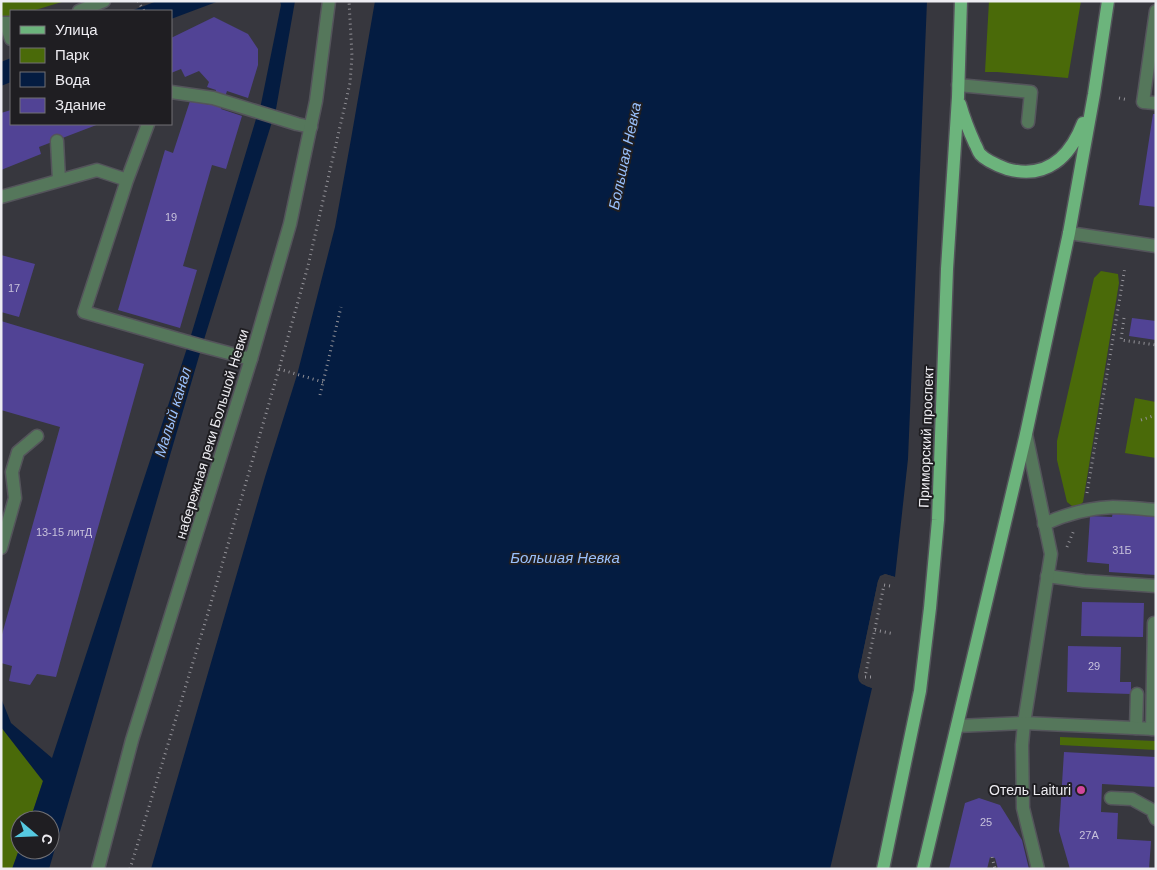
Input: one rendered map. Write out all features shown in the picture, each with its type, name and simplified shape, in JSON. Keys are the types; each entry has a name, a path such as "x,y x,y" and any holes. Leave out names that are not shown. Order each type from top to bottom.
{"main road":[{"name":"Приморский проспект","path":"883,869 920,692 938,520 947,269 958,91 961,1"},
{"path":"923,869 1026,434 1069,233 1094,94 1108,1"},
{"path":"958,91 968,130 980,154 998,166 1016,171 1034,171 1047,168 1062,158 1077,139 1094,94"}],"street":[{"path":"82,10 104,1"},
{"name":"набережная реки Большой Невки","path":"98,869 132,740 251,359 290,224 316,101 329,1"},
{"path":"1154,104 1144,102 1156,11"},
{"path":"6,23 10,35"},
{"path":"958,91 1031,92 1028,122"},
{"path":"172,92 213,98 311,127"},
{"path":"148,125 127,180 84,312 251,359"},
{"path":"57,141 59,180"},
{"path":"1,197 97,170 127,180"},
{"path":"1069,233 1156,246"},
{"path":"1026,434 1051,554 1022,746 1023,808 1038,869"},
{"path":"1,548 15,498 12,472 18,452 37,436"},
{"path":"1044,524 1061,516 1091,509 1113,507 1156,510"},
{"path":"1047,576 1084,582 1156,586"},
{"path":"957,726 1024,723 1154,729 1154,623"},
{"path":"1136,728 1137,694"},
{"path":"1111,798 1132,799 1152,810 1156,819"}],"path":[{"path":"138,1 143,9"},
{"path":"130,869 208,613 308,266 350,83 352,56 349,1"},
{"path":"1088,493 1125,267"},
{"path":"320,395 341,307"},
{"path":"1121,340 1124,318"},
{"path":"1113,339 1156,345"},
{"path":"279,370 323,382"},
{"path":"1141,420 1156,415"},
{"path":"871,678 866,677 884,585 890,586"},
{"path":"875,630 894,634"},
{"path":"992,857 995,869"}],"green space":[{"path":"1,1 65,1 35,10 10,10 10,18 8,19 1,16"},
{"path":"989,1 1081,1 1068,78 985,72"},
{"path":"1101,271 1118,274 1119,283 1083,502 1080,505 1072,506 1067,502 1057,460 1057,441 1094,278"},
{"path":"1135,398 1156,402 1156,458 1125,453"},
{"path":"1,727 43,781 33,810 10,810 10,860 15,860 12,869 1,869"},
{"path":"1060,737 1156,741 1156,750 1060,745"}],"water":[{"path":"157,1 219,1 172,19 172,10 134,10"},
{"name":"Малый канал","path":"280,1 295,1 276,109 202,346 60,831 60,810 33,810 43,781 1,727 1,698 11,723 52,758 189,342 261,104 281,5"},
{"name":"Большая Невка","path":"375,1 927,1 908,459 895,577 885,574 878,581 858,676 866,686 872,688 830,869 151,869 265,477 297,375 335,227"},
{"path":"10,58 10,82 1,86 1,62"},
{"path":"15,860 52,860 49,869 12,869"}],"pier":[{"path":"885,574 895,577 895,579 882,578 860,677 863,682 872,685 872,688 862,684 858,677 878,581 880,576"}],"building":[{"path":"214,17 248,34 258,49 258,65 248,98 227,91 221,109 242,116 226,169 212,165 183,266 197,270 180,328 118,310 165,150 173,153 190,101 211,105 216,90 207,87 209,82 199,71 185,77 181,69 172,73 172,38"},
{"path":"10,110 10,125 96,125 39,147 41,154 1,170 1,113"},
{"path":"1153,114 1156,114 1156,207 1139,205"},
{"path":"1,255 35,264 19,317 1,312"},
{"path":"1132,318 1156,321 1156,340 1129,336"},
{"path":"1,321 144,364 56,677 37,674 30,685 9,681 12,666 1,663 1,638 60,427 1,410"},
{"path":"1113,511 1156,514 1156,575 1109,572 1109,564 1087,562 1090,516 1112,517"},
{"path":"1082,602 1144,603 1143,637 1081,636"},
{"path":"1068,646 1121,647 1120,682 1131,682 1131,694 1067,692"},
{"path":"1064,752 1156,757 1156,787 1102,784 1101,812 1118,813 1117,839 1151,841 1149,869 1070,869 1059,831"},
{"path":"979,798 1000,805 1022,840 1029,869 998,869 995,858 990,857 987,869 949,869 965,803"}],"place":[{"name":"Отель Laituri","path":"1081,790"}]}
